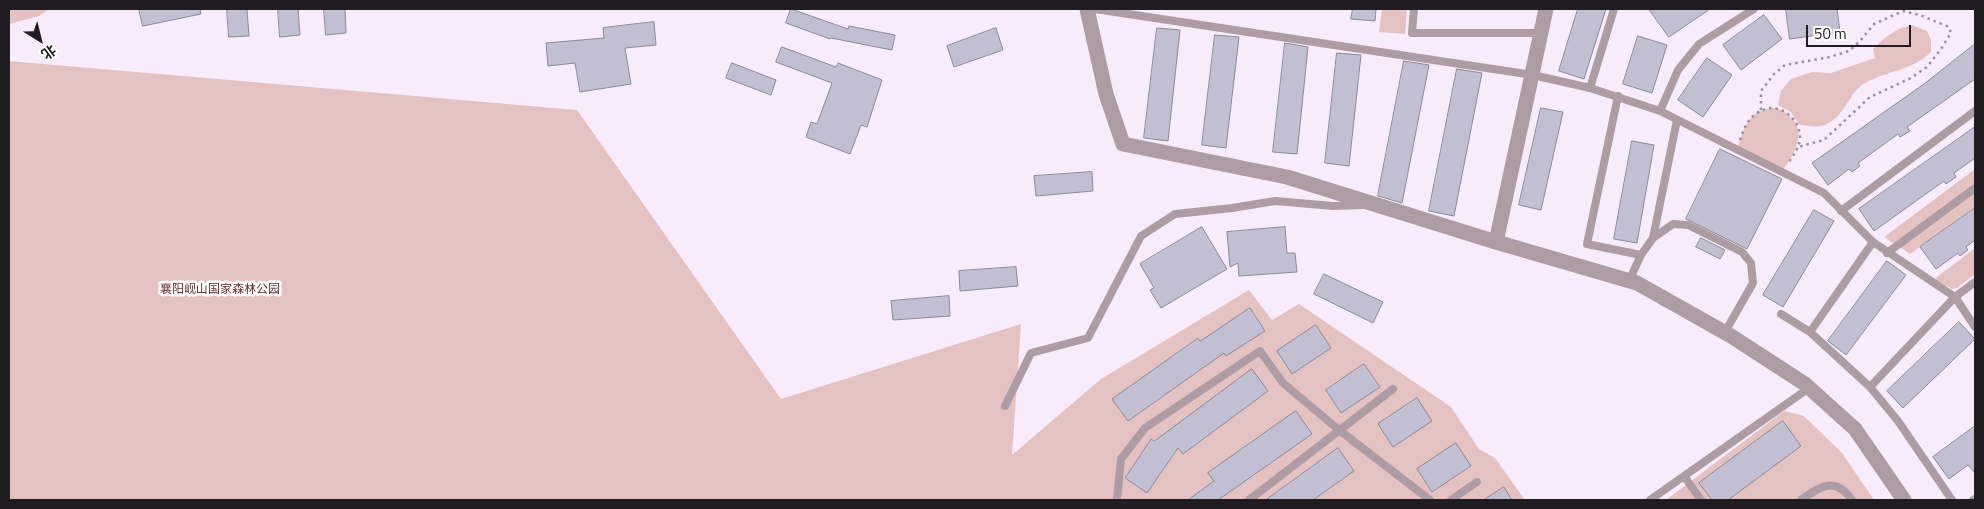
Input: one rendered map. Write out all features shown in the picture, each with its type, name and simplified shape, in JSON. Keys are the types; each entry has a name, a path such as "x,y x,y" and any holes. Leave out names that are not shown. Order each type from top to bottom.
{"street":[{"path":"1087,9 1106,94 1123,144 1287,177 1496,242 1637,283 1725,332 1808,388 1855,429 1904,500"},
{"path":"1496,242 1546,9"}],"lane":[{"path":"1095,9 1533,75 1590,88 1660,111 1824,193 1873,242 1955,297 1975,327"},
{"path":"1414,9 1412,33 1541,33"},
{"path":"1590,88 1614,9"},
{"path":"1660,111 1678,70 1699,44 1754,9"},
{"path":"1618,96 1587,244 1641,255"},
{"path":"1841,210 1975,112"},
{"path":"1653,238 1677,120"},
{"path":"1887,253 1975,188"},
{"path":"1005,406 1031,353 1088,338 1141,236 1175,214 1274,201 1333,206 1376,205"},
{"path":"1629,281 1641,255 1653,238 1673,224 1688,225 1742,252 1751,263 1753,283 1725,332"},
{"path":"1810,332 1873,242"},
{"path":"1870,386 1955,297 1975,282"},
{"path":"1781,314 1810,332 1870,386 1898,421 1952,500"},
{"path":"1117,500 1121,459 1145,428 1260,351 1283,382 1339,430 1430,500"},
{"path":"1650,500 1808,388"},
{"path":"1248,500 1393,390"},
{"path":"1684,476 1701,500"},
{"path":"1451,500 1477,482"},
{"path":"1801,500 1817,488 1837,485 1844,489 1852,500"}],"path":[{"path":"1761,110 1761,91 1774,74 1785,65 1830,57 1849,51 1874,24 1903,10 1949,27 1951,33 1942,49 1927,67 1908,79 1870,97 1824,140 1798,147"},
{"path":"1738,150 1745,126 1755,114 1761,110 1776,108 1788,113 1796,122 1800,136 1798,147 1782,172"}],"green space":[{"path":"9,9 49,9 39,16 9,24"},
{"path":"1382,9 1407,9 1405,34 1379,32"},
{"path":"1912,25 1927,31 1931,40 1931,52 1916,63 1870,80 1862,85 1832,121 1819,126 1798,124 1791,112 1778,105 1781,91 1791,79 1812,72 1831,73 1875,58 1873,49 1891,34"},
{"name":"襄阳岘山国家森林公园","path":"9,61 577,110 781,399 1021,324 1012,455 1101,379 1249,290 1272,320 1299,304 1451,407 1479,449 1495,458 1525,500 9,500"},
{"path":"1777,108 1788,114 1795,121 1799,137 1793,154 1782,172 1737,150 1749,120 1754,115 1767,109"},
{"path":"1975,169 1975,207 1910,254 1884,237"},
{"path":"1975,248 1975,274 1957,288 1952,289 1936,280 1937,277"},
{"path":"1784,411 1804,416 1842,453 1874,500 1666,500"}],"building":[{"path":"139,9 200,9 201,14 143,26"},
{"path":"227,9 247,9 249,36 229,37"},
{"path":"278,9 298,9 300,35 280,37"},
{"path":"324,9 345,9 346,33 326,35"},
{"path":"791,9 848,29 849,26 895,35 892,50 830,39 786,23"},
{"path":"1353,9 1376,9 1375,21 1351,19"},
{"path":"1578,9 1606,9 1584,79 1559,71"},
{"path":"1649,9 1710,9 1669,37"},
{"path":"1786,9 1837,9 1840,32 1790,39"},
{"path":"1764,15 1782,39 1741,70 1723,45"},
{"path":"654,22 656,45 625,48 631,84 580,92 575,63 548,66 546,43 604,38 603,28"},
{"path":"996,28 1003,50 954,67 947,46"},
{"path":"1157,28 1180,30 1168,141 1144,138"},
{"path":"1215,35 1239,37 1226,148 1202,145"},
{"path":"1638,36 1667,45 1652,93 1623,84"},
{"path":"1285,43 1308,47 1297,154 1273,152"},
{"path":"1975,44 1975,79 1907,127 1910,131 1900,137 1898,134 1858,163 1860,166 1852,172 1849,169 1828,185 1812,163 1924,84"},
{"path":"782,47 836,67 838,63 882,80 867,127 861,125 850,154 806,137 811,122 817,124 832,83 776,62"},
{"path":"1337,53 1361,55 1349,166 1325,163"},
{"path":"1707,58 1732,75 1703,117 1678,100"},
{"path":"1404,61 1429,65 1402,203 1378,196"},
{"path":"732,63 776,80 771,95 726,78"},
{"path":"1457,69 1482,73 1454,216 1429,211"},
{"path":"1541,108 1563,112 1541,210 1519,205"},
{"path":"1975,127 1975,158 1954,173 1956,177 1946,184 1944,181 1874,231 1859,209"},
{"path":"1632,141 1654,145 1637,243 1614,239"},
{"path":"1720,149 1782,179 1747,249 1686,219"},
{"path":"1092,172 1093,191 1036,196 1034,176"},
{"path":"1975,208 1975,240 1966,247 1968,250 1960,256 1958,253 1936,269 1920,247"},
{"path":"1814,210 1834,221 1783,307 1763,295"},
{"path":"1202,227 1227,269 1161,308 1150,290 1154,288 1140,264"},
{"path":"1285,227 1287,253 1295,253 1297,272 1239,276 1238,263 1230,267 1227,232"},
{"path":"1701,238 1725,250 1720,259 1696,247"},
{"path":"1887,261 1906,275 1846,355 1828,341"},
{"path":"1016,267 1018,286 960,291 959,271"},
{"path":"1324,274 1383,302 1373,323 1314,294"},
{"path":"949,296 950,316 893,320 891,301"},
{"path":"1250,308 1265,331 1226,356 1224,353 1128,421 1112,399 1198,338 1200,341"},
{"path":"1959,322 1975,339 1903,408 1887,391"},
{"path":"1316,325 1331,348 1292,374 1277,351"},
{"path":"1364,364 1380,387 1341,413 1326,390"},
{"path":"1252,369 1268,391 1183,454 1178,448 1147,493 1125,478 1151,439 1154,441"},
{"path":"1417,398 1432,421 1393,447 1378,424"},
{"path":"1296,411 1312,434 1218,500 1188,500 1214,481 1208,473"},
{"path":"1783,421 1801,446 1728,500 1712,500 1699,483"},
{"path":"1975,426 1975,473 1968,465 1949,479 1933,457"},
{"path":"1456,443 1471,466 1432,492 1417,469"},
{"path":"1338,448 1354,471 1313,500 1266,500"},
{"path":"1504,487 1512,500 1484,500"}]}
